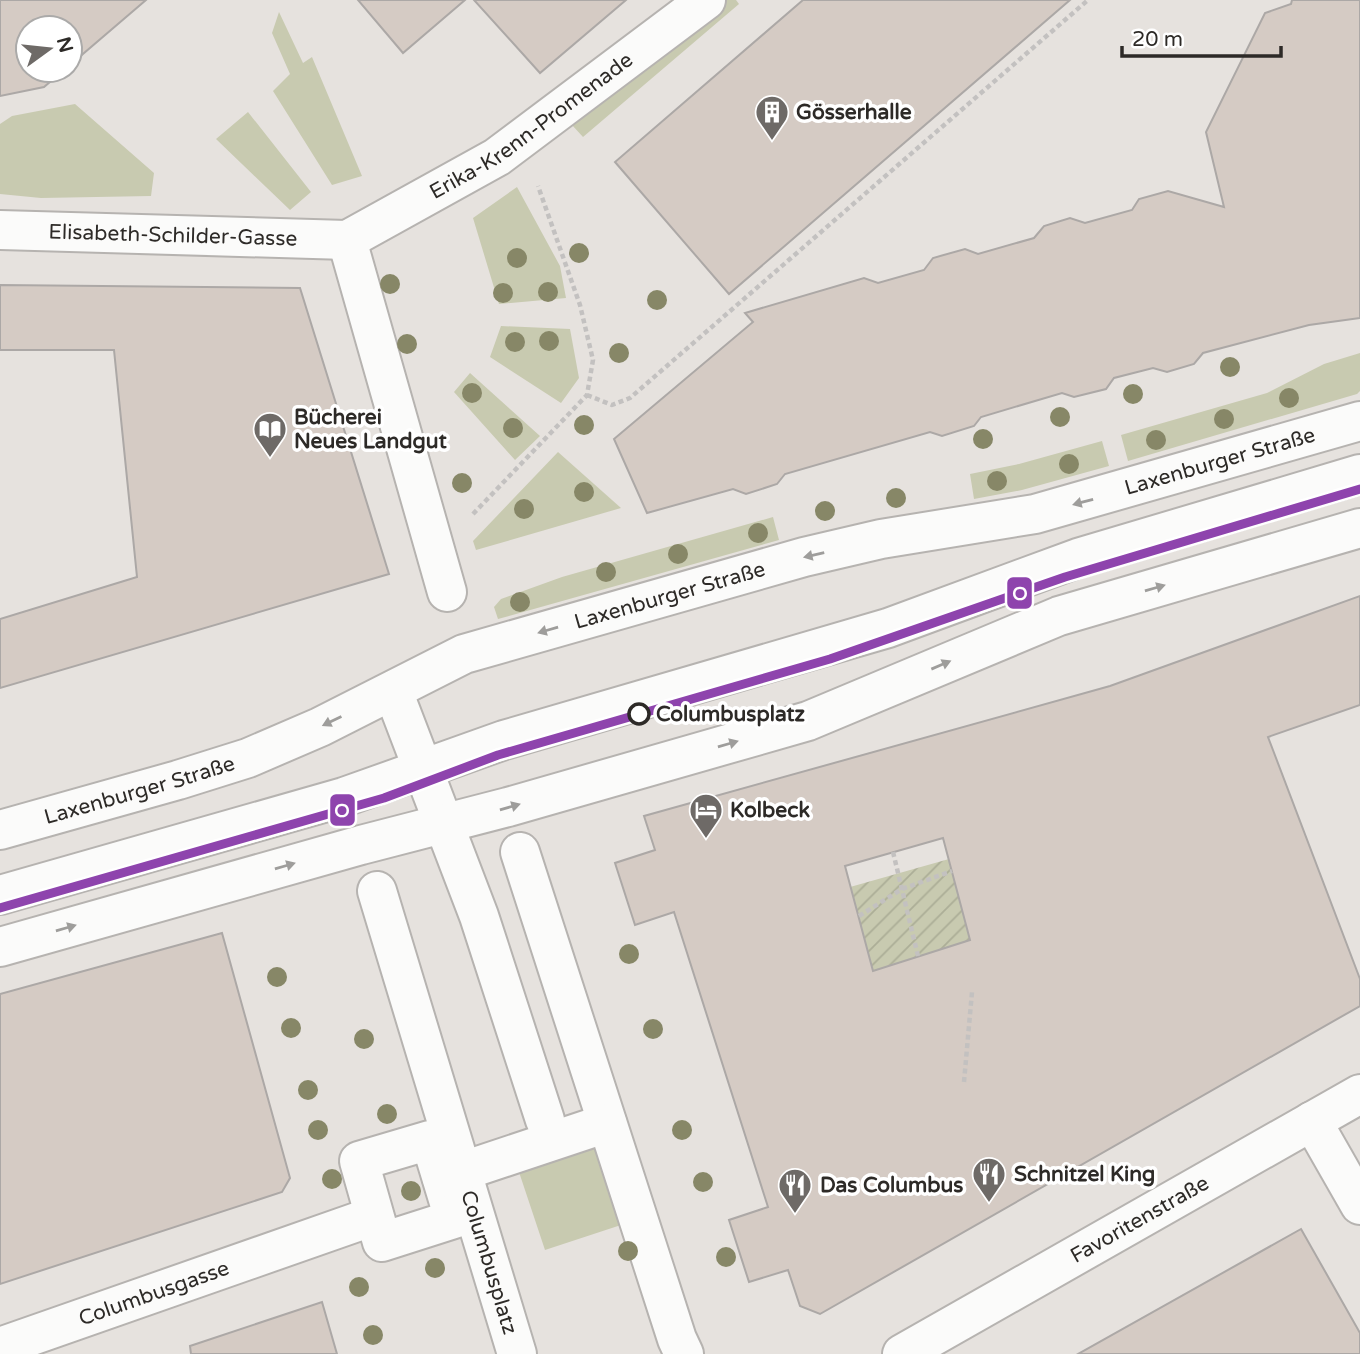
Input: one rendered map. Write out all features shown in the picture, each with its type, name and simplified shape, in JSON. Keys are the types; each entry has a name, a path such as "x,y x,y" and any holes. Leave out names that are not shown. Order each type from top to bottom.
{"street":[{"name":"Erika-Krenn-Promenade","path":"347,240 497,157 706,0"},
{"name":"Elisabeth-Schilder-Gasse","path":"0,230 347,240"},
{"path":"347,240 447,593"},
{"name":"Laxenburger Straße","path":"0,830 248,758 320,727 464,654 804,557 881,539 1035,514 1360,421"},
{"path":"0,894 344,797 505,740 876,631 1078,558 1360,474"},
{"path":"0,947 808,720 1059,616 1360,528"},
{"path":"393,691 479,916 545,1120"},
{"path":"520,852 684,1354"},
{"name":"Columbusplatz","path":"377,891 452,1175 517,1354"},
{"name":"Favoritenstraße","path":"911,1349 1360,1094"},
{"path":"1312,1121 1360,1205"},
{"name":"Columbusplatz","path":"452,1175 607,1123"},
{"name":"Columbusplatz","path":"430,1140 452,1175 454,1219 382,1242 359,1161 430,1140"},
{"name":"Columbusgasse","path":"0,1347 374,1216"}],"path":[{"path":"587,395 612,405 630,397 1088,0"},
{"path":"431,534 472,515 587,395 593,360 580,305 539,189 517,142"},
{"path":"893,852 918,957"},
{"path":"859,916 902,888 952,871"},
{"path":"964,1082 972,992"}],"green space":[{"path":"719,0 736,0 739,4 583,137 572,125 643,56"},
{"path":"279,12 303,63 312,57 362,176 332,185 273,91 290,74 272,33"},
{"path":"75,104 154,173 151,196 41,198 0,194 0,124 12,116"},
{"path":"248,112 311,192 290,210 216,139"},
{"path":"517,187 560,266 566,298 499,304 473,218"},
{"path":"501,326 570,329 579,378 561,403 490,357"},
{"path":"1360,353 1360,391 1357,394 1128,461 1121,435 1267,393 1324,364"},
{"path":"470,373 540,436 515,460 454,392"},
{"path":"1102,441 1109,466 1022,490 974,499 970,474 1019,464"},
{"path":"558,452 621,508 476,550 473,541"},
{"path":"773,517 779,540 498,619 494,607 501,599 562,577"},
{"path":"949,859 970,940 861,975 939,1094 775,878 836,891"},
{"path":"595,1147 621,1225 545,1250 519,1172"}],"building":[{"path":"0,0 146,0 84,53 84,14 14,14 14,84 48,84 0,96"},
{"path":"358,0 465,0 403,53"},
{"path":"474,0 626,0 540,73"},
{"name":"Gösserhalle","path":"803,0 1070,0 729,294 615,162"},
{"path":"1292,0 1360,0 1360,318 1309,325 1203,353 1194,364 1167,372 1153,368 1114,378 1106,389 1074,397 1062,393 981,417 974,426 942,436 930,432 785,474 777,484 746,494 733,489 647,513 614,439 753,322 745,313 864,278 878,283 924,270 933,258 965,249 978,254 1034,238 1044,226 1070,218 1085,223 1132,210 1139,199 1168,191 1224,207 1206,132 1265,13 1291,4"},
{"path":"0,285 300,288 389,574 0,688 0,619 137,577 114,350 0,350"},
{"path":"1360,596 1360,705 1268,737 1360,979 1360,1006 820,1314 800,1306 788,1270 749,1282 729,1220 768,1207 674,912 635,925 615,863 655,850 644,816 1110,686","holes":["943,838 970,940 873,971 845,866"]},
{"path":"222,933 290,1178 282,1192 0,1284 0,994"},
{"path":"1301,1229 1360,1333 1360,1354 1078,1354"},
{"path":"322,1302 337,1354 191,1354 190,1346"}],"transit line":[{"name":"O","path":"0,908 384,798 498,755 830,659 1065,577 1360,489"}],"place":[{"name":"Gösserhalle","path":"772,142"},
{"name":"Bücherei Neues Landgut","path":"270,459"},
{"name":"Columbusplatz","path":"639,714"},
{"name":"Kolbeck","path":"706,840"},
{"name":"Schnitzel King","path":"989,1204"},
{"name":"Das Columbus","path":"795,1215"}]}
